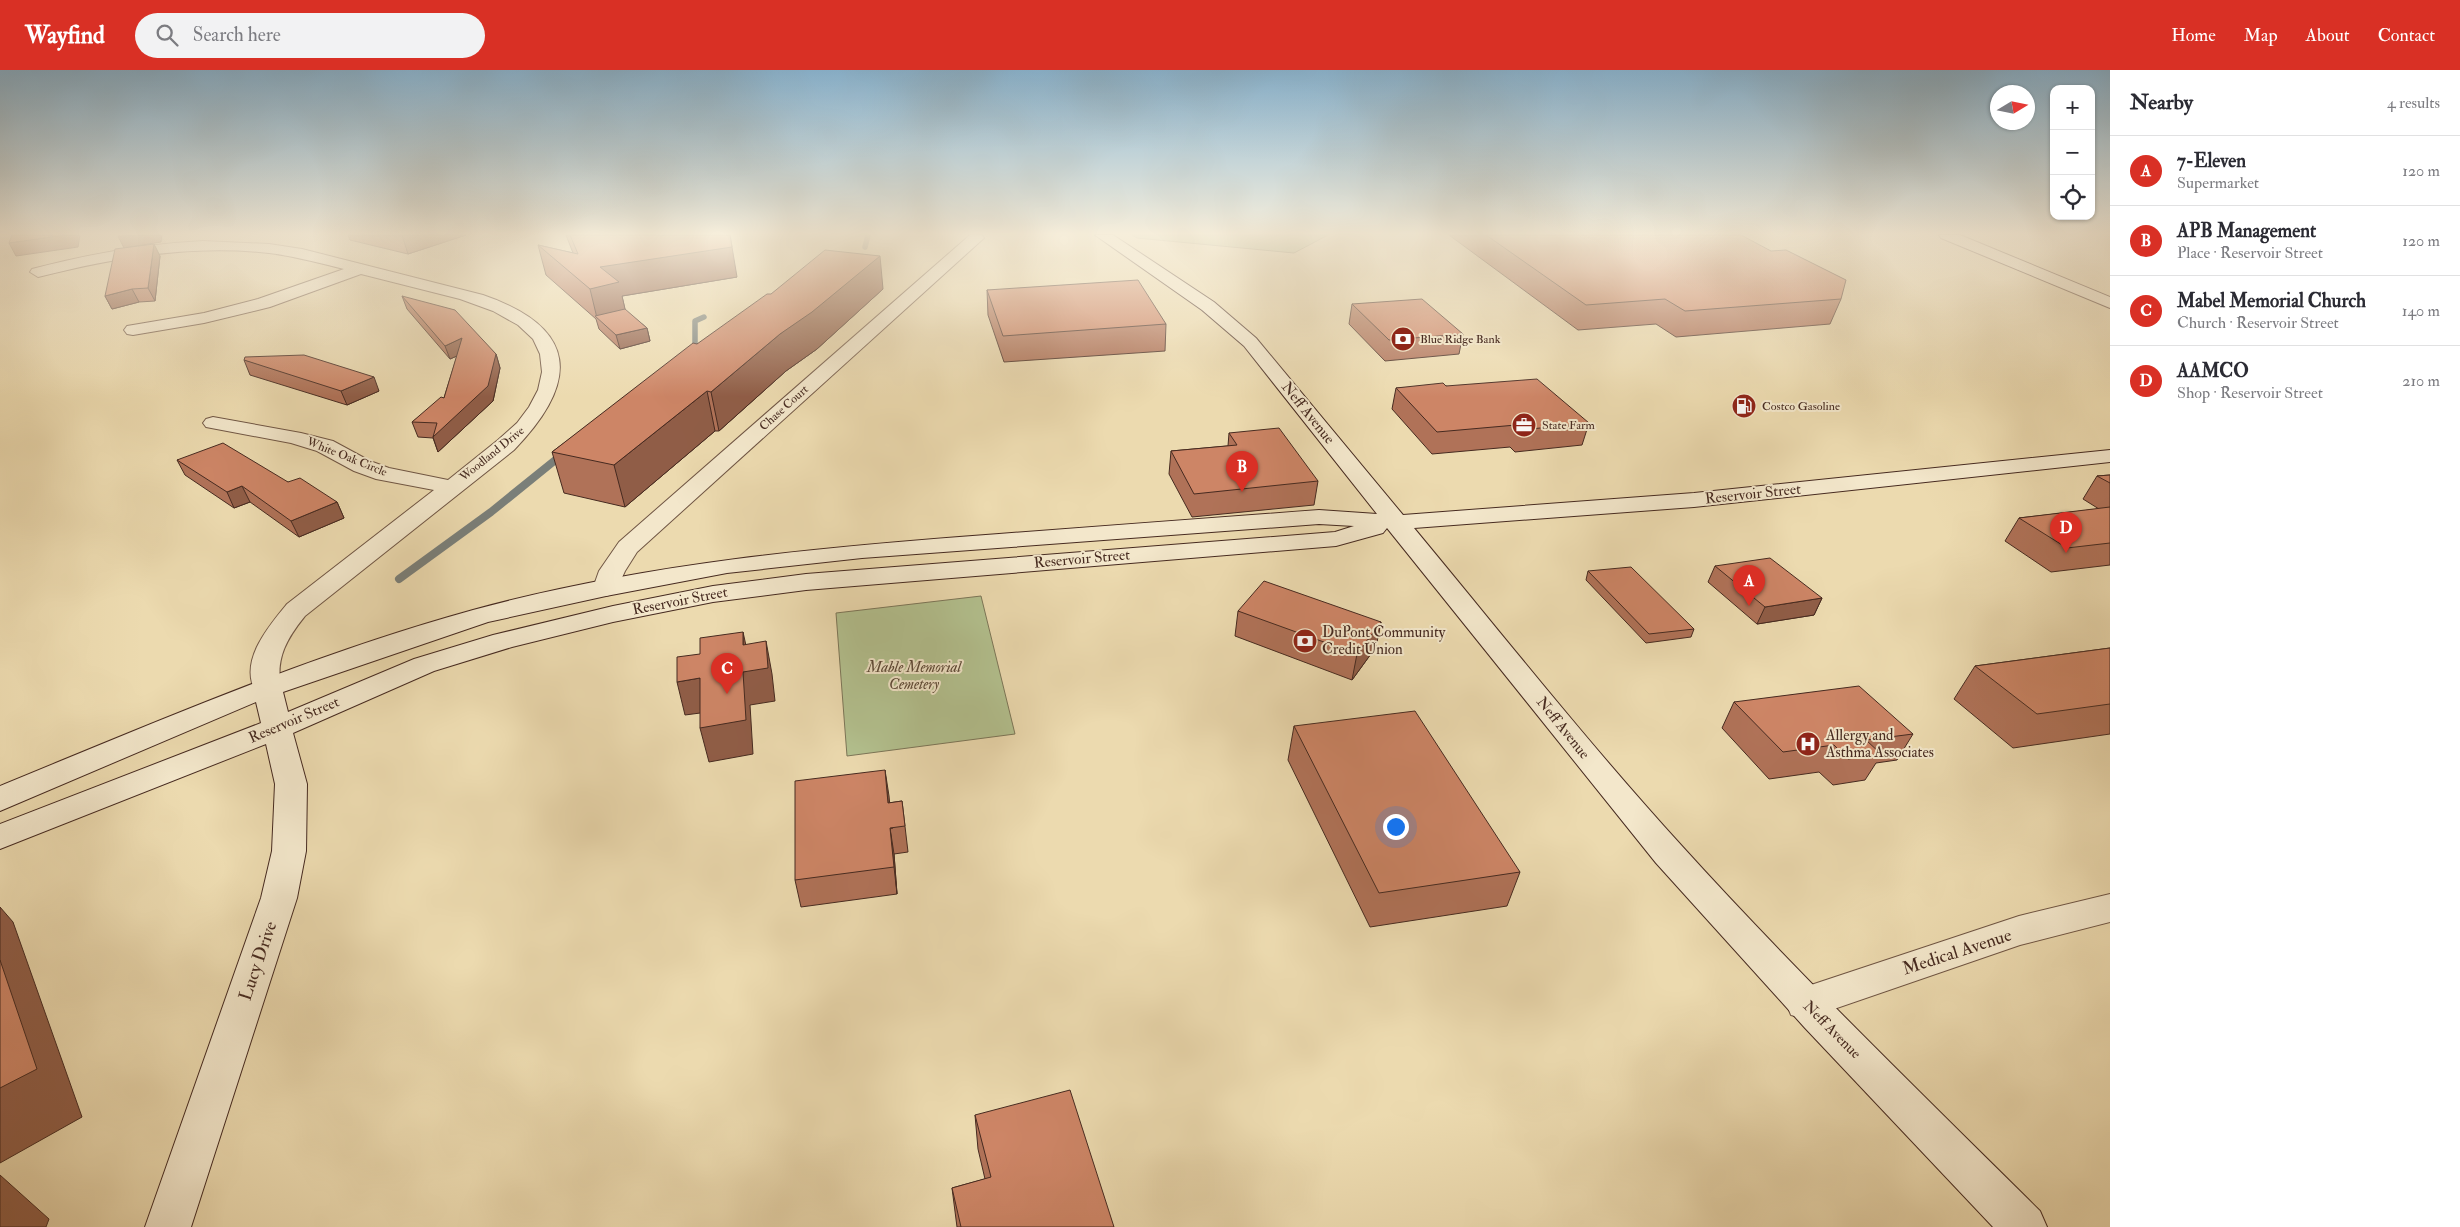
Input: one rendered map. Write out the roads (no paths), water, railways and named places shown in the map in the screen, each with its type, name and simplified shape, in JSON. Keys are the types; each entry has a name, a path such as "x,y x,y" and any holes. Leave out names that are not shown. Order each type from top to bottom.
{"street":[{"path":"133,330 204,318 264,303 304,289"},
{"name":"Woodland Drive","path":"267,687 265,680 268,655 276,637 296,610 506,445 531,421 550,386 552,376 548,350 538,334 528,324 499,307 472,297 440,289"},
{"name":"Chase Court","path":"606,588 612,571 628,547 919,289"},
{"name":"Neff Avenue","path":"1183,289 1241,334 1282,381 1668,855 1757,954 2024,1227"},
{"path":"2077,289 2110,303"},
{"name":"White Oak Circle","path":"213,422 294,437 325,446 362,466 384,474 452,487"},
{"name":"Reservoir Street","path":"0,799 267,687 346,658 481,616 606,588 727,566 862,551 1319,517 1396,522 1678,502 2110,456"},
{"name":"Reservoir Street","path":"0,837 277,728 424,666 503,641 613,614 713,594 815,581 1336,539 1396,522"},
{"name":"Lucy Drive","path":"168,1227 279,898 289,851 292,784 267,687"},
{"name":"Medical Avenue","path":"1805,1003 2019,931 2110,908"}],"waterway":[{"path":"691,352 695,348 695,321 704,317"},
{"path":"399,579 491,512 564,453"}],"place":[{"name":"Blue Ridge Bank","path":"1403,339"},
{"name":"Costco Gasoline","path":"1744,406"},
{"name":"State Farm","path":"1524,425"},
{"name":"APB Management","path":"1242,492"},
{"name":"AAMCO","path":"2066,553"},
{"name":"7-Eleven","path":"1749,606"},
{"name":"DuPont Community Credit Union","path":"1305,641"},
{"name":"Mabel Memorial Church","path":"727,694"},
{"name":"Allergy and Asthma Associates","path":"1808,744"}],"park label":[{"name":"Mable Memorial Cemetery","path":"914,676"}]}
